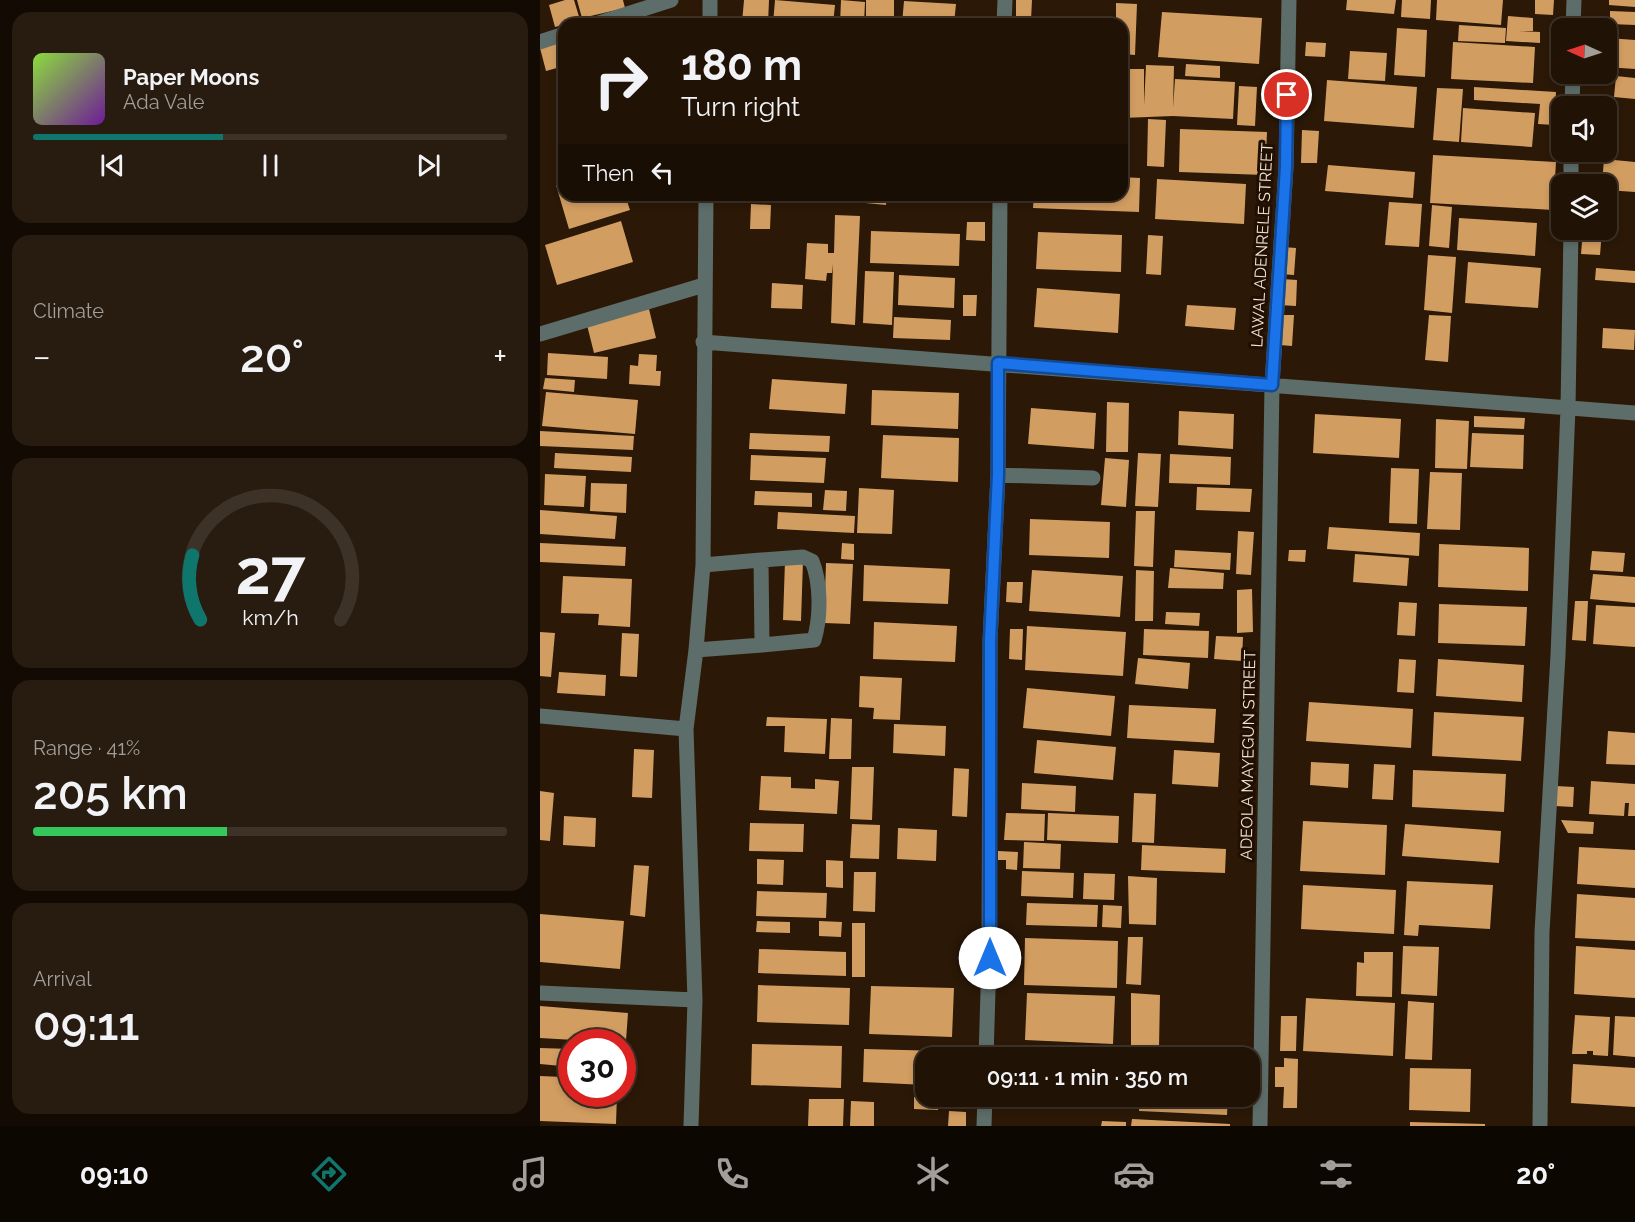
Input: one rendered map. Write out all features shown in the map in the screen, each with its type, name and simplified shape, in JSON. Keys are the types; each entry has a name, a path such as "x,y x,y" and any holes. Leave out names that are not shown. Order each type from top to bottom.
{"street":[{"path":"615,18 671,0"},
{"path":"710,0 710,18"},
{"path":"1004,18 1005,0"},
{"name":"LAWAL ADENRELE STREET","path":"1272,385 1286,167 1289,0"},
{"path":"1573,18 1574,0"},
{"path":"540,42 558,36"},
{"path":"691,1126 695,1000 686,729 696,650 703,565 706,201"},
{"path":"986,1047 990,958 990,641 998,475 1000,201"},
{"path":"1540,1126 1542,932 1569,408 1570,240"},
{"path":"540,334 704,285"},
{"path":"703,342 1635,413"},
{"name":"ADEOLA MAYEGUN STREET","path":"1260,1126 1272,385"},
{"path":"998,475 1093,478"},
{"path":"696,650 814,640 817,630 818,575 812,561 803,557 703,565"},
{"path":"761,561 762,645"},
{"path":"540,716 686,729"},
{"path":"540,993 695,1000"},
{"path":"984,1126 985,1107"}],"building":[{"path":"574,0 579,18 558,18 558,26 555,27 549,5"},
{"path":"577,0 623,0 625,8 582,18"},
{"path":"744,0 769,0 768,18 742,18"},
{"path":"775,0 835,5 834,18 774,18"},
{"path":"841,0 865,2 864,18 840,18"},
{"path":"866,0 894,0 894,18 866,18"},
{"path":"1016,0 1032,0 1031,18 1016,18"},
{"path":"1347,0 1396,0 1394,14 1346,10"},
{"path":"1402,0 1431,0 1430,19 1401,17"},
{"path":"1437,0 1503,0 1501,25 1436,20"},
{"path":"1535,0 1554,0 1553,15 1535,14"},
{"path":"1609,0 1635,0 1635,7 1609,5"},
{"path":"904,1 956,4 955,18 903,18"},
{"path":"1116,3 1137,4 1135,55 1128,54 1128,18 1116,18"},
{"path":"1610,11 1635,12 1635,25 1617,24 1617,18 1610,18"},
{"path":"1162,12 1262,18 1259,64 1158,57"},
{"path":"1508,16 1533,18 1533,31 1518,31 1540,32 1540,43 1506,41"},
{"path":"1459,25 1506,28 1505,43 1458,41"},
{"path":"1397,28 1427,30 1425,77 1394,75"},
{"path":"1617,39 1635,40 1635,69 1617,68"},
{"path":"1306,42 1326,43 1325,57 1305,56"},
{"path":"1453,42 1535,47 1533,83 1451,79"},
{"path":"558,43 558,68 546,71 540,48"},
{"path":"1350,51 1387,53 1385,81 1348,79"},
{"path":"1186,64 1220,66 1220,78 1185,76"},
{"path":"1146,65 1174,66 1173,108 1175,79 1235,82 1233,119 1173,116 1128,118 1128,69 1144,69 1144,105"},
{"path":"1617,76 1635,78 1635,99 1614,96"},
{"path":"1327,80 1417,87 1414,128 1324,121"},
{"path":"1239,86 1257,87 1255,126 1237,125"},
{"path":"1474,87 1556,92 1556,96 1551,96 1551,125 1538,124 1540,104 1474,100"},
{"path":"1437,88 1463,89 1459,142 1433,140"},
{"path":"1463,108 1535,113 1532,147 1461,142"},
{"path":"1148,119 1166,120 1164,167 1147,166"},
{"path":"1180,129 1267,132 1265,175 1179,172"},
{"path":"1302,130 1319,131 1317,163 1301,163"},
{"path":"1433,155 1556,162 1555,174 1551,174 1551,210 1430,203"},
{"path":"1604,162 1635,162 1635,192 1617,191 1617,174 1603,174"},
{"path":"1328,165 1415,172 1413,198 1325,191"},
{"path":"1128,177 1140,178 1139,212 1033,208 1034,201 1128,201"},
{"path":"1157,179 1246,184 1244,224 1155,219"},
{"path":"561,201 627,201 630,210 569,229"},
{"path":"865,201 886,201 886,205 865,203"},
{"path":"1389,202 1422,204 1419,247 1385,245"},
{"path":"751,204 771,205 770,229 750,229"},
{"path":"1432,205 1452,207 1449,248 1429,246"},
{"path":"835,215 860,216 855,325 831,323 833,264 832,273 827,273 826,281 805,279 807,243 828,244 828,253 834,253"},
{"path":"1459,218 1537,223 1535,256 1457,250"},
{"path":"621,221 633,262 557,285 545,245"},
{"path":"967,222 985,222 985,241 966,240"},
{"path":"871,231 960,234 959,266 870,263"},
{"path":"1038,232 1122,235 1121,272 1036,269"},
{"path":"1148,235 1163,236 1161,275 1146,274"},
{"path":"1582,240 1601,240 1600,255 1581,254"},
{"path":"1283,247 1296,248 1294,275 1280,274"},
{"path":"1428,255 1456,257 1452,313 1424,310"},
{"path":"1468,262 1541,268 1538,308 1465,303"},
{"path":"1596,268 1635,271 1635,283 1595,280"},
{"path":"865,271 894,272 892,325 863,323"},
{"path":"899,275 955,278 954,308 898,305"},
{"path":"1282,279 1297,280 1296,306 1279,305"},
{"path":"772,283 803,285 802,309 771,308"},
{"path":"1037,288 1120,294 1118,333 1034,327"},
{"path":"963,295 977,295 976,316 963,316"},
{"path":"1187,305 1236,308 1234,330 1185,326"},
{"path":"649,309 656,338 594,353 587,325"},
{"path":"1282,315 1294,315 1292,346 1280,345"},
{"path":"1429,315 1451,316 1448,362 1425,360"},
{"path":"894,317 951,320 950,340 893,338"},
{"path":"1603,328 1635,330 1634,350 1602,348"},
{"path":"548,353 608,357 607,379 547,375"},
{"path":"639,354 657,355 656,371 661,371 660,386 629,384 630,365 638,366"},
{"path":"545,378 575,380 574,392 543,389"},
{"path":"772,379 847,384 845,414 769,409"},
{"path":"872,390 959,393 958,429 871,425"},
{"path":"546,392 638,400 635,434 542,426"},
{"path":"1107,402 1129,403 1128,452 1106,452"},
{"path":"1031,408 1096,413 1094,449 1028,444"},
{"path":"1179,411 1234,414 1233,449 1178,445"},
{"path":"1315,414 1401,419 1399,458 1313,453"},
{"path":"1474,416 1525,418 1524,429 1474,427"},
{"path":"1436,419 1469,421 1467,469 1435,468"},
{"path":"540,431 634,436 633,450 540,446"},
{"path":"750,433 830,436 829,452 749,449"},
{"path":"1472,433 1524,435 1523,469 1470,467"},
{"path":"883,435 959,438 958,482 881,478"},
{"path":"555,453 632,457 631,472 554,468"},
{"path":"1138,453 1161,454 1158,507 1135,506"},
{"path":"1170,454 1231,457 1230,485 1169,483"},
{"path":"751,455 826,458 824,483 750,480"},
{"path":"1105,458 1129,460 1126,507 1101,505"},
{"path":"1391,468 1419,469 1417,524 1389,523"},
{"path":"1430,472 1462,473 1460,530 1427,529"},
{"path":"545,474 586,476 584,507 544,505"},
{"path":"591,483 627,484 626,513 590,511"},
{"path":"1197,487 1252,489 1250,512 1196,510"},
{"path":"859,488 894,490 892,534 857,533"},
{"path":"825,490 847,491 846,511 823,510"},
{"path":"755,491 812,493 812,507 754,505"},
{"path":"540,510 617,516 615,539 540,534"},
{"path":"1136,511 1155,511 1153,567 1134,566"},
{"path":"778,512 855,516 854,533 777,529"},
{"path":"1030,519 1110,522 1109,558 1029,555"},
{"path":"1329,527 1420,533 1419,556 1327,549"},
{"path":"1238,531 1254,532 1251,575 1236,574"},
{"path":"540,543 626,547 625,566 540,562"},
{"path":"842,543 854,544 854,560 841,559"},
{"path":"1439,544 1529,548 1528,591 1438,587"},
{"path":"1175,550 1231,553 1230,570 1174,567"},
{"path":"1289,550 1306,550 1305,562 1288,561"},
{"path":"1592,551 1625,553 1623,572 1590,570"},
{"path":"1355,554 1409,558 1407,586 1353,582"},
{"path":"785,561 803,561 801,621 783,620"},
{"path":"826,563 853,564 850,624 824,623"},
{"path":"864,565 950,569 948,604 863,601"},
{"path":"1170,568 1224,573 1223,589 1168,588"},
{"path":"1032,570 1123,576 1120,617 1029,611"},
{"path":"1136,570 1154,571 1153,621 1135,621"},
{"path":"1593,574 1635,577 1635,603 1590,599"},
{"path":"563,576 632,579 630,627 598,625 599,614 561,613"},
{"path":"1007,582 1023,582 1022,603 1006,602"},
{"path":"1252,589 1253,632 1237,633 1237,590"},
{"path":"1575,601 1588,601 1586,641 1572,640"},
{"path":"1399,602 1417,603 1415,636 1397,635"},
{"path":"1439,604 1527,607 1525,646 1438,643"},
{"path":"1596,605 1635,607 1635,647 1593,644"},
{"path":"1166,612 1200,613 1199,626 1165,624"},
{"path":"874,622 957,626 955,662 873,659"},
{"path":"1027,626 1126,632 1123,676 1025,670"},
{"path":"1010,629 1023,629 1022,660 1009,659"},
{"path":"1144,629 1209,631 1208,658 1143,655"},
{"path":"540,632 555,633 551,677 540,676"},
{"path":"622,633 639,634 637,677 620,676"},
{"path":"1216,636 1243,637 1242,661 1214,659"},
{"path":"1138,658 1190,663 1188,689 1135,684"},
{"path":"1399,659 1416,660 1414,693 1397,692"},
{"path":"1438,659 1524,665 1522,702 1436,696"},
{"path":"559,672 606,675 605,696 557,693"},
{"path":"860,676 902,678 900,720 873,719 874,708 859,707"},
{"path":"1027,688 1115,696 1111,736 1023,728"},
{"path":"1309,702 1413,709 1411,748 1306,741"},
{"path":"1129,705 1216,709 1214,743 1127,738"},
{"path":"1434,712 1524,717 1521,761 1432,756"},
{"path":"767,717 827,719 825,754 784,752 785,726 766,726"},
{"path":"831,718 852,719 851,759 829,759"},
{"path":"894,724 946,726 945,756 893,753"},
{"path":"1608,731 1635,733 1635,765 1606,764"},
{"path":"1037,740 1116,747 1113,780 1034,773"},
{"path":"634,749 654,750 652,798 632,797"},
{"path":"1174,750 1220,753 1218,787 1172,784"},
{"path":"1311,762 1349,764 1348,788 1310,785"},
{"path":"1374,764 1395,765 1393,800 1372,799"},
{"path":"852,767 874,767 872,820 850,819"},
{"path":"954,768 969,769 967,817 952,816"},
{"path":"1413,770 1506,774 1504,812 1412,807"},
{"path":"761,776 791,777 791,788 815,789 815,779 839,781 837,814 759,810"},
{"path":"1591,781 1635,784 1635,816 1628,816 1629,803 1625,803 1624,816 1589,814"},
{"path":"1022,783 1076,786 1075,812 1021,809"},
{"path":"1556,786 1574,787 1573,807 1555,806"},
{"path":"540,791 554,793 550,841 540,840"},
{"path":"1134,793 1156,794 1154,843 1132,842"},
{"path":"1006,813 1045,814 1044,841 1004,840"},
{"path":"1048,813 1119,816 1118,843 1047,840"},
{"path":"564,816 596,818 595,847 563,845"},
{"path":"1561,820 1594,822 1593,834 1568,833"},
{"path":"1303,821 1387,825 1385,875 1300,871"},
{"path":"750,823 804,824 803,852 749,851"},
{"path":"852,824 880,825 879,859 850,858"},
{"path":"1405,824 1501,831 1499,863 1402,856"},
{"path":"898,828 937,830 936,861 897,859"},
{"path":"1024,842 1061,844 1060,869 1023,868"},
{"path":"1142,845 1226,849 1225,873 1141,870"},
{"path":"1579,847 1635,850 1635,888 1577,884"},
{"path":"998,851 1018,852 1017,870 1006,869 1006,860 998,860"},
{"path":"757,859 784,860 783,885 757,884"},
{"path":"826,860 843,861 843,888 826,887"},
{"path":"634,865 649,866 645,917 630,915"},
{"path":"1022,871 1074,873 1073,898 1021,896"},
{"path":"854,872 876,872 875,912 853,911"},
{"path":"1084,873 1115,874 1114,900 1083,899"},
{"path":"1128,876 1157,878 1156,925 1129,924"},
{"path":"1407,881 1493,885 1490,929 1419,925 1418,936 1404,935"},
{"path":"1303,885 1396,890 1394,934 1301,929"},
{"path":"757,891 827,893 826,918 756,916"},
{"path":"1577,894 1635,898 1635,941 1575,938"},
{"path":"1027,903 1098,905 1097,927 1026,925"},
{"path":"1103,905 1122,906 1121,928 1102,927"},
{"path":"540,914 624,921 620,969 540,962"},
{"path":"757,921 790,922 790,933 756,932"},
{"path":"819,921 842,922 841,937 819,936"},
{"path":"852,923 865,923 865,977 852,977"},
{"path":"1128,937 1143,937 1141,985 1126,984"},
{"path":"1025,938 1118,941 1117,988 1024,985"},
{"path":"1403,946 1439,947 1437,996 1401,994"},
{"path":"1576,946 1635,950 1635,998 1574,994"},
{"path":"759,949 846,952 846,976 758,973"},
{"path":"1364,952 1393,952 1392,997 1356,996 1357,962 1364,963"},
{"path":"758,985 850,988 849,1025 757,1022"},
{"path":"871,986 954,988 952,1037 869,1034"},
{"path":"1027,993 1115,996 1113,1044 1025,1040"},
{"path":"1131,993 1160,995 1159,1047 1131,1046"},
{"path":"1306,998 1395,1003 1393,1056 1303,1051"},
{"path":"1408,1001 1434,1003 1432,1060 1405,1059"},
{"path":"540,1006 628,1013 627,1029 558,1029 558,1039 540,1038"},
{"path":"1575,1015 1610,1017 1608,1056 1593,1055 1593,1051 1587,1051 1587,1054 1572,1054"},
{"path":"1281,1016 1297,1016 1296,1051 1280,1051"},
{"path":"1615,1016 1635,1017 1635,1057 1613,1055"},
{"path":"752,1044 842,1046 841,1088 751,1085"},
{"path":"540,1048 558,1049 558,1066 540,1064"},
{"path":"864,1049 915,1050 915,1084 863,1082"},
{"path":"1284,1058 1298,1059 1297,1108 1283,1108 1284,1087 1275,1087 1275,1067 1284,1067"},
{"path":"1573,1064 1635,1068 1635,1107 1571,1103"},
{"path":"1410,1068 1471,1069 1470,1112 1409,1110"},
{"path":"540,1076 558,1077 558,1107 617,1107 616,1124 540,1121"},
{"path":"914,1097 915,1107 938,1107 938,1110 914,1109"},
{"path":"809,1099 844,1099 843,1126 808,1126"},
{"path":"851,1101 874,1102 874,1126 850,1126"},
{"path":"1139,1107 1227,1107 1227,1115 1139,1111"},
{"path":"949,1111 966,1112 966,1126 948,1126"},
{"path":"1132,1119 1230,1124 1230,1126 1131,1126"},
{"path":"1102,1121 1126,1122 1126,1126 1101,1126"},
{"path":"1410,1122 1485,1124 1485,1126 1410,1126"}],"route":[{"path":"990,958 990,641 998,475 998,363 1272,385 1286,167 1287,95"}]}
